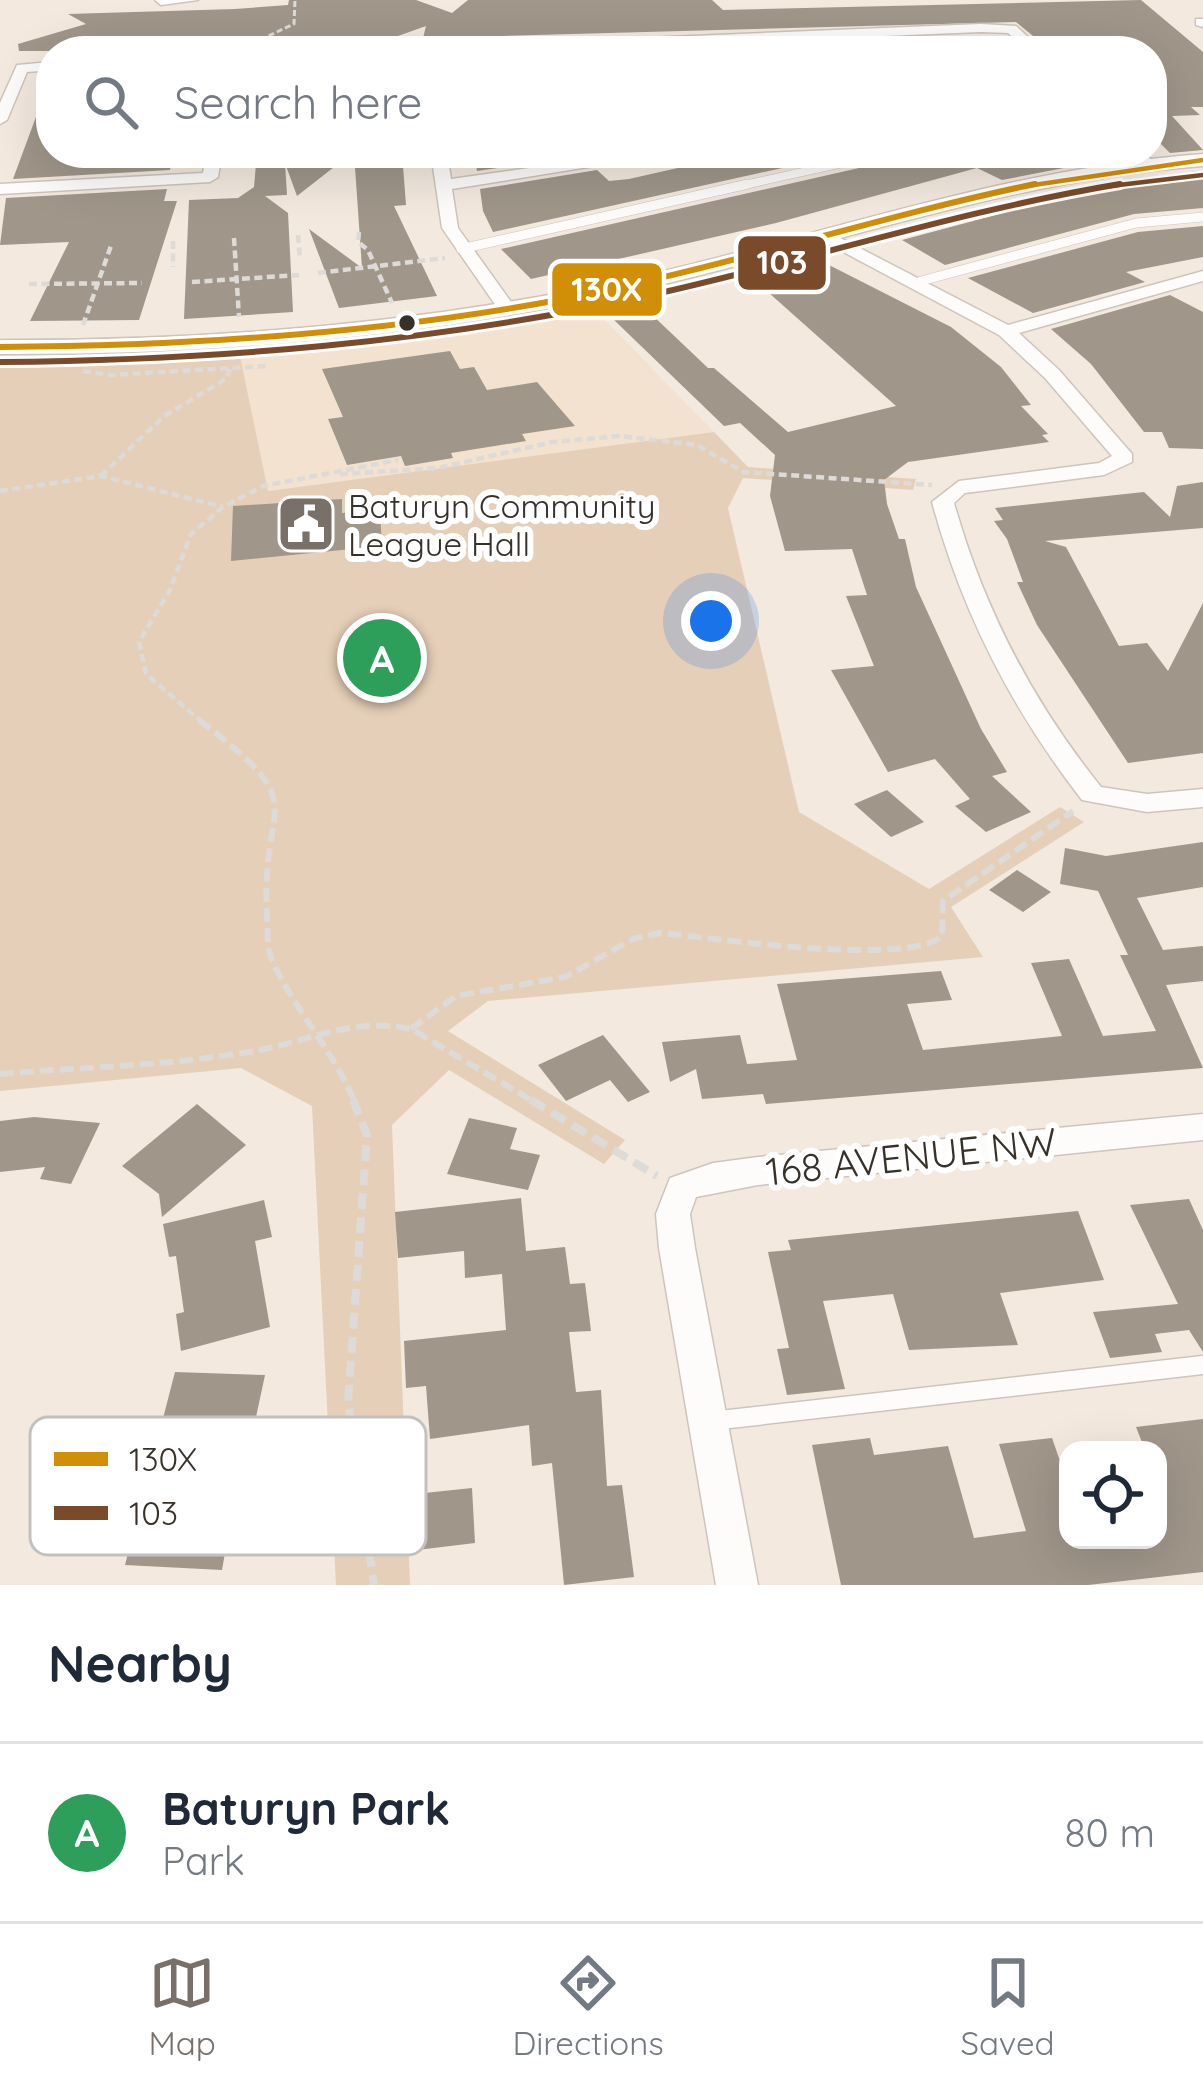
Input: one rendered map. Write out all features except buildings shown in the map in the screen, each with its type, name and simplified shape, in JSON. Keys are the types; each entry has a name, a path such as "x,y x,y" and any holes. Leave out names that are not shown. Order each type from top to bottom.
{"street":[{"path":"161,1 192,0"},
{"path":"824,36 1010,29 1018,36"},
{"path":"0,120 22,68 36,67"},
{"path":"1167,159 1203,160"},
{"path":"0,189 211,177 212,168"},
{"path":"441,168 453,254 507,309"},
{"path":"444,185 589,168"},
{"path":"0,347 262,339 507,309 645,282 1028,179 1087,168"},
{"path":"825,235 920,281 1006,331 1052,374 1125,458 1104,469 959,487 943,502 980,612 1042,727 1092,794 1147,802 1203,798"},
{"path":"1006,331 1198,281"},
{"name":"168 AVENUE NW","path":"682,1188 713,1177 758,1171 1203,1126"},
{"path":"682,1188 673,1214 676,1248 737,1585"}],"lane":[{"path":"453,254 823,168"},
{"path":"920,281 1136,223 1203,217"},
{"path":"707,1421 1203,1365"}],"path":[{"path":"268,36 294,24 295,0"},
{"path":"358,232 358,242 395,310"},
{"path":"298,235 300,258"},
{"path":"234,238 239,325"},
{"path":"173,241 173,267"},
{"path":"81,330 112,244"},
{"path":"318,273 453,254"},
{"path":"192,282 299,274"},
{"path":"29,284 142,283"},
{"path":"101,476 164,417 227,378 230,369"},
{"path":"350,1417 367,1136 353,1094 270,957 266,895 278,821 272,784 253,761 158,689 140,655 143,629 170,590 191,534 223,507 263,486 340,474 438,469 553,442 619,436 697,445 743,472 959,487"},
{"path":"340,474 338,469 398,460"},
{"path":"3,490 101,476 223,507"},
{"path":"411,1028 456,996 565,977 633,939 660,933 883,952 932,946 942,936 943,901 1092,794"},
{"path":"0,1074 253,1052 316,1030 366,1022 411,1028 618,1158 682,1188"},
{"path":"370,1555 374,1585"}],"shaded area":[{"path":"597,312 714,432 268,491 240,356"},
{"path":"240,356 268,491 714,432 748,467 916,479 913,490 743,478 728,508 799,812 929,889 1060,807 1084,822 951,907 983,957 488,1001 448,1031 625,1140 604,1164 449,1070 392,1125 403,1417 328,1417 312,1106 241,1068 0,1091 0,366"},
{"path":"334,1555 409,1555 410,1585 336,1585"}],"transit line":[{"name":"130X","path":"1167,164 1203,160"},
{"name":"130X","path":"0,347 242,340 483,313 643,282 990,194 1131,168"},
{"name":"103","path":"0,362 243,354 484,327 713,281 1060,194 1203,175"}],"place":[{"name":"Baturyn Community League Hall","path":"306,524"},
{"name":"Baturyn Park","path":"382,658"}]}
